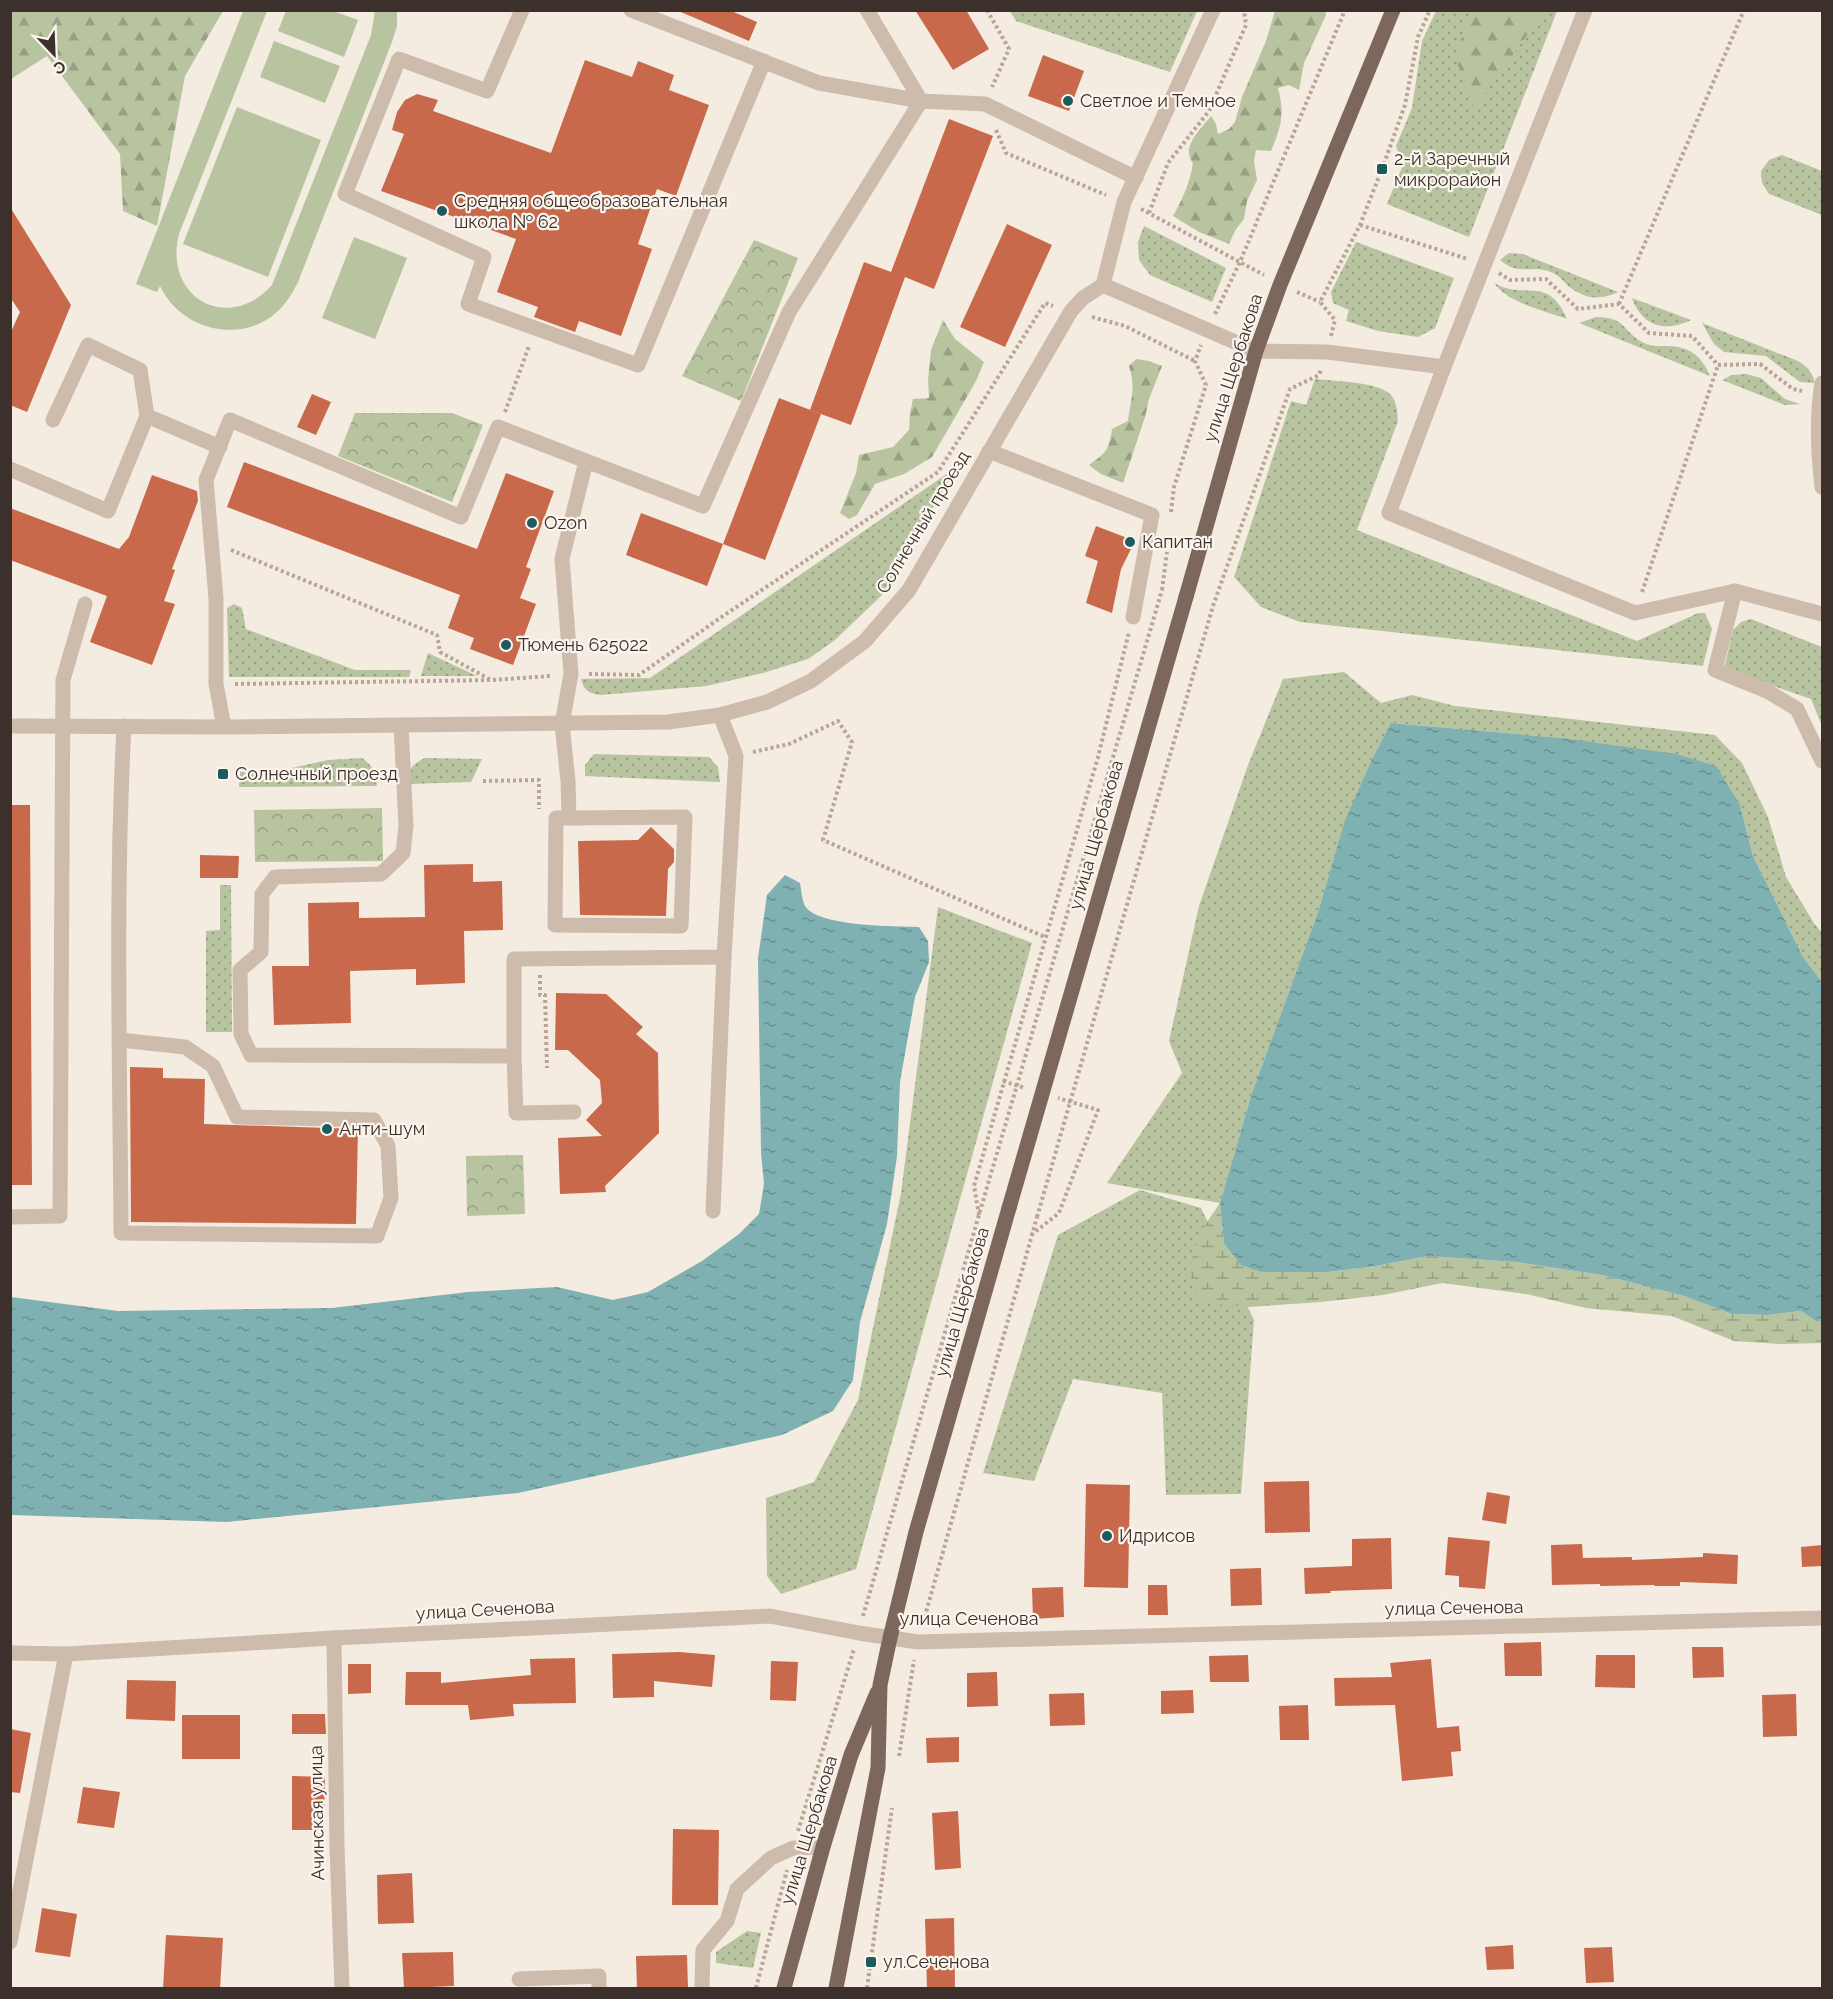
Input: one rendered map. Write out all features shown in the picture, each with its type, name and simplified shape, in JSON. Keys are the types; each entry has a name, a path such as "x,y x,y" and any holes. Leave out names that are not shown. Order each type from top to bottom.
{"main road":[{"name":"улица Щербакова","path":"784,1989 851,1755 880,1685 916,1532 1256,351 1280,285 1393,10"},
{"name":"улица Щербакова","path":"836,1989 878,1768 880,1685"}],"street":[{"path":"522,10 487,91 399,58 345,194 484,257 468,304 638,365 764,61"},
{"path":"631,10 819,82 921,101 985,104 1136,178"},
{"path":"867,10 921,101"},
{"path":"1213,10 1124,202 1103,285 1256,351 1327,352 1444,367"},
{"path":"1585,10 1484,264 1389,513 1635,613 1736,591 1822,614"},
{"path":"224,727 216,684 216,598 206,480 230,420 460,517 498,426 703,506 789,312 921,101"},
{"name":"Солнечный проезд","path":"10,726 224,727 668,722 720,715 767,702 811,681 866,641 909,590 1071,311 1083,298 1103,285"},
{"path":"10,469 108,511 147,416 140,370 88,345 53,420"},
{"path":"1821,389 1818,449 1822,488"},
{"path":"147,416 220,447"},
{"path":"989,451 1152,514 1133,617"},
{"path":"569,818 562,724 572,674 562,559 586,461"},
{"path":"1736,591 1715,670 1767,691 1797,709 1822,761"},
{"path":"10,1217 60,1216 63,680 85,604"},
{"path":"713,1211 724,957 736,756 720,715"},
{"path":"401,725 406,826 403,854 381,874 275,877 262,894 261,952 240,970 241,1034 252,1055 514,1056"},
{"path":"120,1040 185,1047 213,1066 237,1117 374,1120 388,1146 391,1198 377,1236 121,1233 120,1040 120,827 124,726"},
{"path":"685,817 681,926 555,925 556,818 569,818 685,817"},
{"path":"574,1112 516,1113 514,959 724,957"},
{"name":"улица Сеченова","path":"10,1653 66,1654 770,1616 918,1642 1822,1618"},
{"name":"Ачинская улица","path":"334,1638 342,1989"},
{"path":"10,1942 66,1654"},
{"path":"702,1989 703,1950 727,1921 737,1889 771,1858 793,1848 823,1847"},
{"path":"519,1978 599,1976 599,1989"}],"path":[{"path":"985,104 1009,49 987,10"},
{"path":"1149,213 1168,163 1209,111 1246,25 1244,10"},
{"path":"1195,361 1240,262 1345,10"},
{"path":"898,1764 911,1671 918,1642 1031,1235 1213,606 1290,389 1319,375 1335,320 1320,302 1360,225 1406,105 1418,37 1430,10"},
{"path":"1619,304 1744,10"},
{"path":"1360,225 1484,264 1510,279 1546,279 1578,309 1619,304"},
{"path":"216,684 492,680 572,674 639,675 938,472 1045,303 1125,326 1195,361 1206,385 1174,487 1170,520"},
{"path":"1619,304 1649,333 1692,336 1718,365 1760,364 1793,389 1821,389"},
{"path":"498,426 513,392 535,328"},
{"path":"1635,613 1718,365"},
{"path":"211,542 436,635 440,652 492,680"},
{"path":"756,1989 793,1848 859,1633 1162,590 1168,544"},
{"path":"979,1216 974,1186 1098,757 1133,617"},
{"path":"736,756 789,744 838,721 852,742 823,840 1045,937"},
{"path":"483,781 539,780 539,816"},
{"path":"539,958 540,995 546,995 547,1068"},
{"path":"1003,1081 1035,1091"},
{"path":"1031,1235 1059,1213 1098,1110 1056,1097"},
{"path":"867,1989 893,1799"}],"green space":[{"path":"11,10 223,11 185,76 157,226 123,211 120,154 47,56 11,79"},
{"path":"243,11 267,11 179,234 177,257 181,276 190,291 203,302 219,307 237,307 255,300 272,285 371,35 375,11 397,11 397,26 298,282 283,306 265,320 249,327 232,330 198,323 183,314 160,286 157,292 136,284"},
{"path":"286,11 333,11 358,20 344,57 278,31"},
{"path":"1010,11 1197,11 1170,72 1016,21"},
{"path":"1275,11 1325,11 1326,15 1304,63 1299,90 1289,85 1278,88 1281,120 1277,135 1271,151 1256,150 1254,161 1257,180 1247,201 1244,219 1229,244 1199,232 1173,216 1190,177 1193,163 1189,151 1193,138 1211,116 1218,134 1229,129 1235,122 1242,97 1266,41"},
{"path":"1436,11 1557,11 1469,237 1387,204 1403,165 1396,146 1412,108 1422,41"},
{"path":"1471,11 1543,11 1474,109 1455,57"},
{"path":"274,41 340,66 325,103 260,77"},
{"path":"237,107 321,140 268,277 183,244"},
{"path":"1782,155 1822,171 1822,215 1769,194 1762,183 1761,171 1769,160"},
{"path":"1144,226 1226,268 1212,302 1150,275 1139,260 1138,242"},
{"path":"354,237 407,258 375,339 322,318"},
{"path":"754,240 798,258 741,401 682,376"},
{"path":"1356,242 1454,278 1435,328 1418,337 1378,331 1346,321 1349,310 1333,303 1331,292"},
{"path":"1509,253 1523,254 1618,292 1604,297 1586,296 1573,290 1559,276 1551,272 1541,269 1519,269 1507,265 1500,260"},
{"path":"1494,283 1505,288 1544,293 1560,305 1567,319 1517,301 1500,290"},
{"path":"1632,298 1691,320 1672,326 1655,324 1642,315"},
{"path":"1596,317 1619,322 1637,339 1647,344 1675,346 1688,350 1699,358 1710,376 1579,323"},
{"path":"943,320 955,339 984,362 976,381 932,457 904,474 875,484 857,515 849,519 840,513 856,473 859,455 893,447 909,430 913,399 929,398 931,350"},
{"path":"1702,323 1798,361 1809,370 1815,383 1800,382 1766,356 1724,352 1714,344"},
{"path":"1136,359 1162,366 1149,399 1123,483 1101,474 1089,465 1106,450 1112,429 1128,421 1133,387 1129,366"},
{"path":"1746,374 1761,378 1785,399 1800,404 1785,405 1722,380 1732,375"},
{"path":"1315,379 1355,383 1384,390 1392,397 1397,410 1398,421 1357,530 1637,641 1698,613 1705,613 1712,629 1703,666 1300,622 1261,607 1234,577 1291,401 1306,405"},
{"path":"355,413 452,413 483,425 452,502 338,456"},
{"path":"957,467 881,596 835,640 808,659 763,673 706,686 600,695 585,689 581,679 650,678"},
{"path":"234,604 242,608 246,629 355,670 411,670 409,677 229,677 227,608"},
{"path":"1751,619 1822,647 1822,726 1811,699 1724,669 1733,630 1741,622"},
{"path":"428,653 477,676 421,676"},
{"path":"1344,672 1381,703 1412,695 1455,706 1715,735 1742,763 1768,817 1786,877 1822,933 1822,982 1803,957 1753,856 1740,805 1562,738 1391,723 1373,757 1345,821 1318,912 1252,1093 1220,1203 1107,1183 1182,1073 1169,1041 1199,906 1248,765 1283,679"},
{"path":"594,754 709,757 718,767 720,782 585,776 585,765"},
{"path":"362,758 373,770 377,786 239,787 240,772 278,771 328,760"},
{"path":"425,758 482,759 471,782 409,784 411,768"},
{"path":"382,808 383,861 255,862 254,810"},
{"path":"220,885 231,885 232,1032 206,1032 206,931 220,930"},
{"path":"938,907 1032,943 856,1569 781,1594 767,1576 766,1498 814,1482 858,1400 901,1193"},
{"path":"523,1155 525,1214 467,1216 466,1156"},
{"path":"1140,1190 1201,1208 1254,1320 1241,1494 1166,1495 1162,1393 1073,1379 1034,1481 983,1473 1058,1235"},
{"path":"1220,1203 1224,1243 1328,1272 1428,1256 1516,1262 1602,1275 1684,1296 1732,1314 1767,1315 1801,1311 1816,1321 1822,1321 1822,1343 1781,1344 1734,1341 1672,1316 1586,1308 1526,1294 1442,1283 1383,1295 1321,1302 1249,1307 1200,1303 1188,1270 1203,1228"},
{"path":"747,1931 761,1933 753,1968 716,1963 716,1952"}],"water":[{"path":"1391,723 1562,738 1676,754 1716,766 1740,805 1753,856 1803,957 1822,982 1822,1321 1816,1321 1801,1311 1767,1315 1732,1314 1684,1296 1602,1275 1516,1262 1428,1256 1328,1272 1262,1272 1241,1265 1224,1243 1220,1203 1252,1093 1318,912 1345,820"},
{"path":"785,875 800,883 805,906 813,913 840,922 919,927 928,941 929,962 915,997 900,1082 897,1156 887,1224 860,1322 853,1380 833,1411 782,1435 518,1493 227,1522 11,1515 11,1297 118,1311 332,1308 468,1292 557,1287 613,1300 648,1292 702,1261 739,1234 759,1214 764,1184 761,1153 758,958 767,895"}],"building":[{"path":"676,10 729,10 757,22 749,41"},
{"path":"915,10 966,10 989,49 953,70"},
{"path":"1043,55 1084,71 1069,111 1028,96"},
{"path":"585,60 632,77 638,61 674,75 669,90 709,105 676,196 657,189 638,244 652,249 621,336 579,321 575,332 534,317 538,307 497,292 516,239 381,191 404,134 392,130 397,112 405,100 417,94 438,100 433,111 551,153"},
{"path":"949,119 993,136 934,289 905,277 851,425 810,410 864,262 891,272"},
{"path":"10,207 71,305 27,412 10,405 10,334 20,312 10,297"},
{"path":"1007,224 1052,245 1005,347 960,327"},
{"path":"312,394 331,402 316,435 297,427"},
{"path":"779,398 821,414 765,560 723,544"},
{"path":"244,462 477,549 506,473 554,491 526,567 531,569 520,598 536,604 513,665 470,649 474,638 448,628 460,595 227,507"},
{"path":"152,475 197,491 198,501 172,569 175,570 164,601 175,604 152,665 90,642 107,596 10,560 10,508 119,549 129,537"},
{"path":"641,513 723,544 707,586 626,555"},
{"path":"1096,526 1135,541 1121,569 1112,613 1086,603 1098,561 1085,556"},
{"path":"10,805 30,805 32,1185 10,1185"},
{"path":"651,827 674,849 674,862 668,869 666,916 580,915 578,841 638,840"},
{"path":"200,855 239,856 238,878 200,878"},
{"path":"473,864 473,882 502,881 503,930 464,931 465,983 416,985 416,969 350,971 351,1023 274,1025 272,966 309,966 308,903 359,902 359,918 425,917 424,865"},
{"path":"556,993 606,994 643,1027 636,1034 658,1053 659,1133 605,1186 606,1192 560,1194 558,1138 602,1136 586,1120 602,1103 600,1080 568,1050 555,1050"},
{"path":"130,1067 163,1068 163,1078 205,1079 204,1124 358,1129 356,1224 131,1222"},
{"path":"1309,1481 1310,1532 1265,1533 1264,1482"},
{"name":"Идрисов","path":"1086,1484 1130,1485 1128,1588 1084,1587"},
{"path":"1487,1492 1510,1496 1506,1524 1482,1520"},
{"path":"1448,1537 1490,1541 1485,1589 1459,1587 1459,1576 1445,1575"},
{"path":"1391,1538 1392,1589 1305,1594 1304,1568 1352,1566 1352,1539"},
{"path":"1582,1544 1583,1558 1632,1557 1632,1560 1703,1557 1703,1553 1738,1555 1737,1584 1680,1582 1680,1586 1552,1585 1551,1545"},
{"path":"1822,1545 1822,1566 1802,1567 1801,1547"},
{"path":"1261,1568 1262,1605 1231,1606 1230,1569"},
{"path":"1148,1585 1167,1585 1168,1615 1148,1615"},
{"path":"1063,1587 1064,1617 1033,1619 1032,1588"},
{"path":"1541,1642 1542,1676 1505,1676 1504,1643"},
{"path":"1692,1647 1723,1647 1724,1677 1693,1678"},
{"path":"679,1652 715,1655 712,1687 654,1681 654,1697 613,1698 612,1654"},
{"path":"1248,1655 1249,1682 1210,1682 1209,1656"},
{"path":"1596,1655 1635,1655 1635,1688 1595,1687"},
{"path":"575,1658 576,1703 513,1704 514,1716 470,1720 468,1705 405,1705 406,1672 441,1672 441,1683 531,1675 530,1659"},
{"path":"1431,1659 1437,1728 1459,1726 1461,1751 1451,1752 1453,1776 1402,1781 1395,1705 1335,1706 1334,1678 1392,1677 1390,1663"},
{"path":"771,1661 798,1662 796,1701 770,1700"},
{"path":"348,1664 371,1664 371,1693 348,1694"},
{"path":"997,1672 998,1706 967,1707 967,1673"},
{"path":"127,1680 176,1681 175,1721 126,1719"},
{"path":"1193,1690 1194,1713 1161,1714 1161,1691"},
{"path":"1084,1693 1085,1725 1050,1726 1049,1694"},
{"path":"1796,1694 1797,1736 1763,1737 1762,1695"},
{"path":"1308,1705 1309,1740 1280,1740 1279,1706"},
{"path":"292,1714 325,1714 326,1734 292,1734"},
{"path":"182,1715 240,1715 240,1759 182,1759"},
{"path":"10,1729 31,1733 20,1793 10,1792"},
{"path":"959,1737 959,1762 927,1763 926,1738"},
{"path":"292,1776 325,1777 324,1830 292,1830"},
{"path":"83,1787 120,1792 114,1828 77,1823"},
{"path":"958,1811 961,1868 935,1870 932,1813"},
{"path":"673,1829 719,1830 718,1905 672,1905"},
{"path":"412,1873 414,1923 378,1924 377,1875"},
{"path":"42,1908 77,1914 70,1957 35,1952"},
{"path":"954,1918 955,1989 927,1989 925,1919"},
{"path":"166,1935 223,1938 220,1989 163,1989"},
{"path":"1513,1945 1514,1969 1487,1970 1485,1947"},
{"path":"1612,1947 1614,1982 1586,1983 1584,1948"},
{"path":"453,1952 454,1986 404,1988 402,1953"},
{"path":"687,1955 688,1989 637,1989 636,1956"}],"place":[{"name":"Светлое и Темное","path":"1068,101"},
{"name":"2-й Заречный микрорайон","path":"1382,169"},
{"name":"Средняя общеобразовательная школа № 62","path":"442,211"},
{"name":"Ozon","path":"532,523"},
{"name":"Капитан","path":"1130,542"},
{"name":"Тюмень 625022","path":"506,645"},
{"name":"Солнечный проезд","path":"223,774"},
{"name":"Анти-шум","path":"327,1129"},
{"name":"Идрисов","path":"1107,1536"},
{"name":"ул.Сеченова","path":"871,1962"}]}
